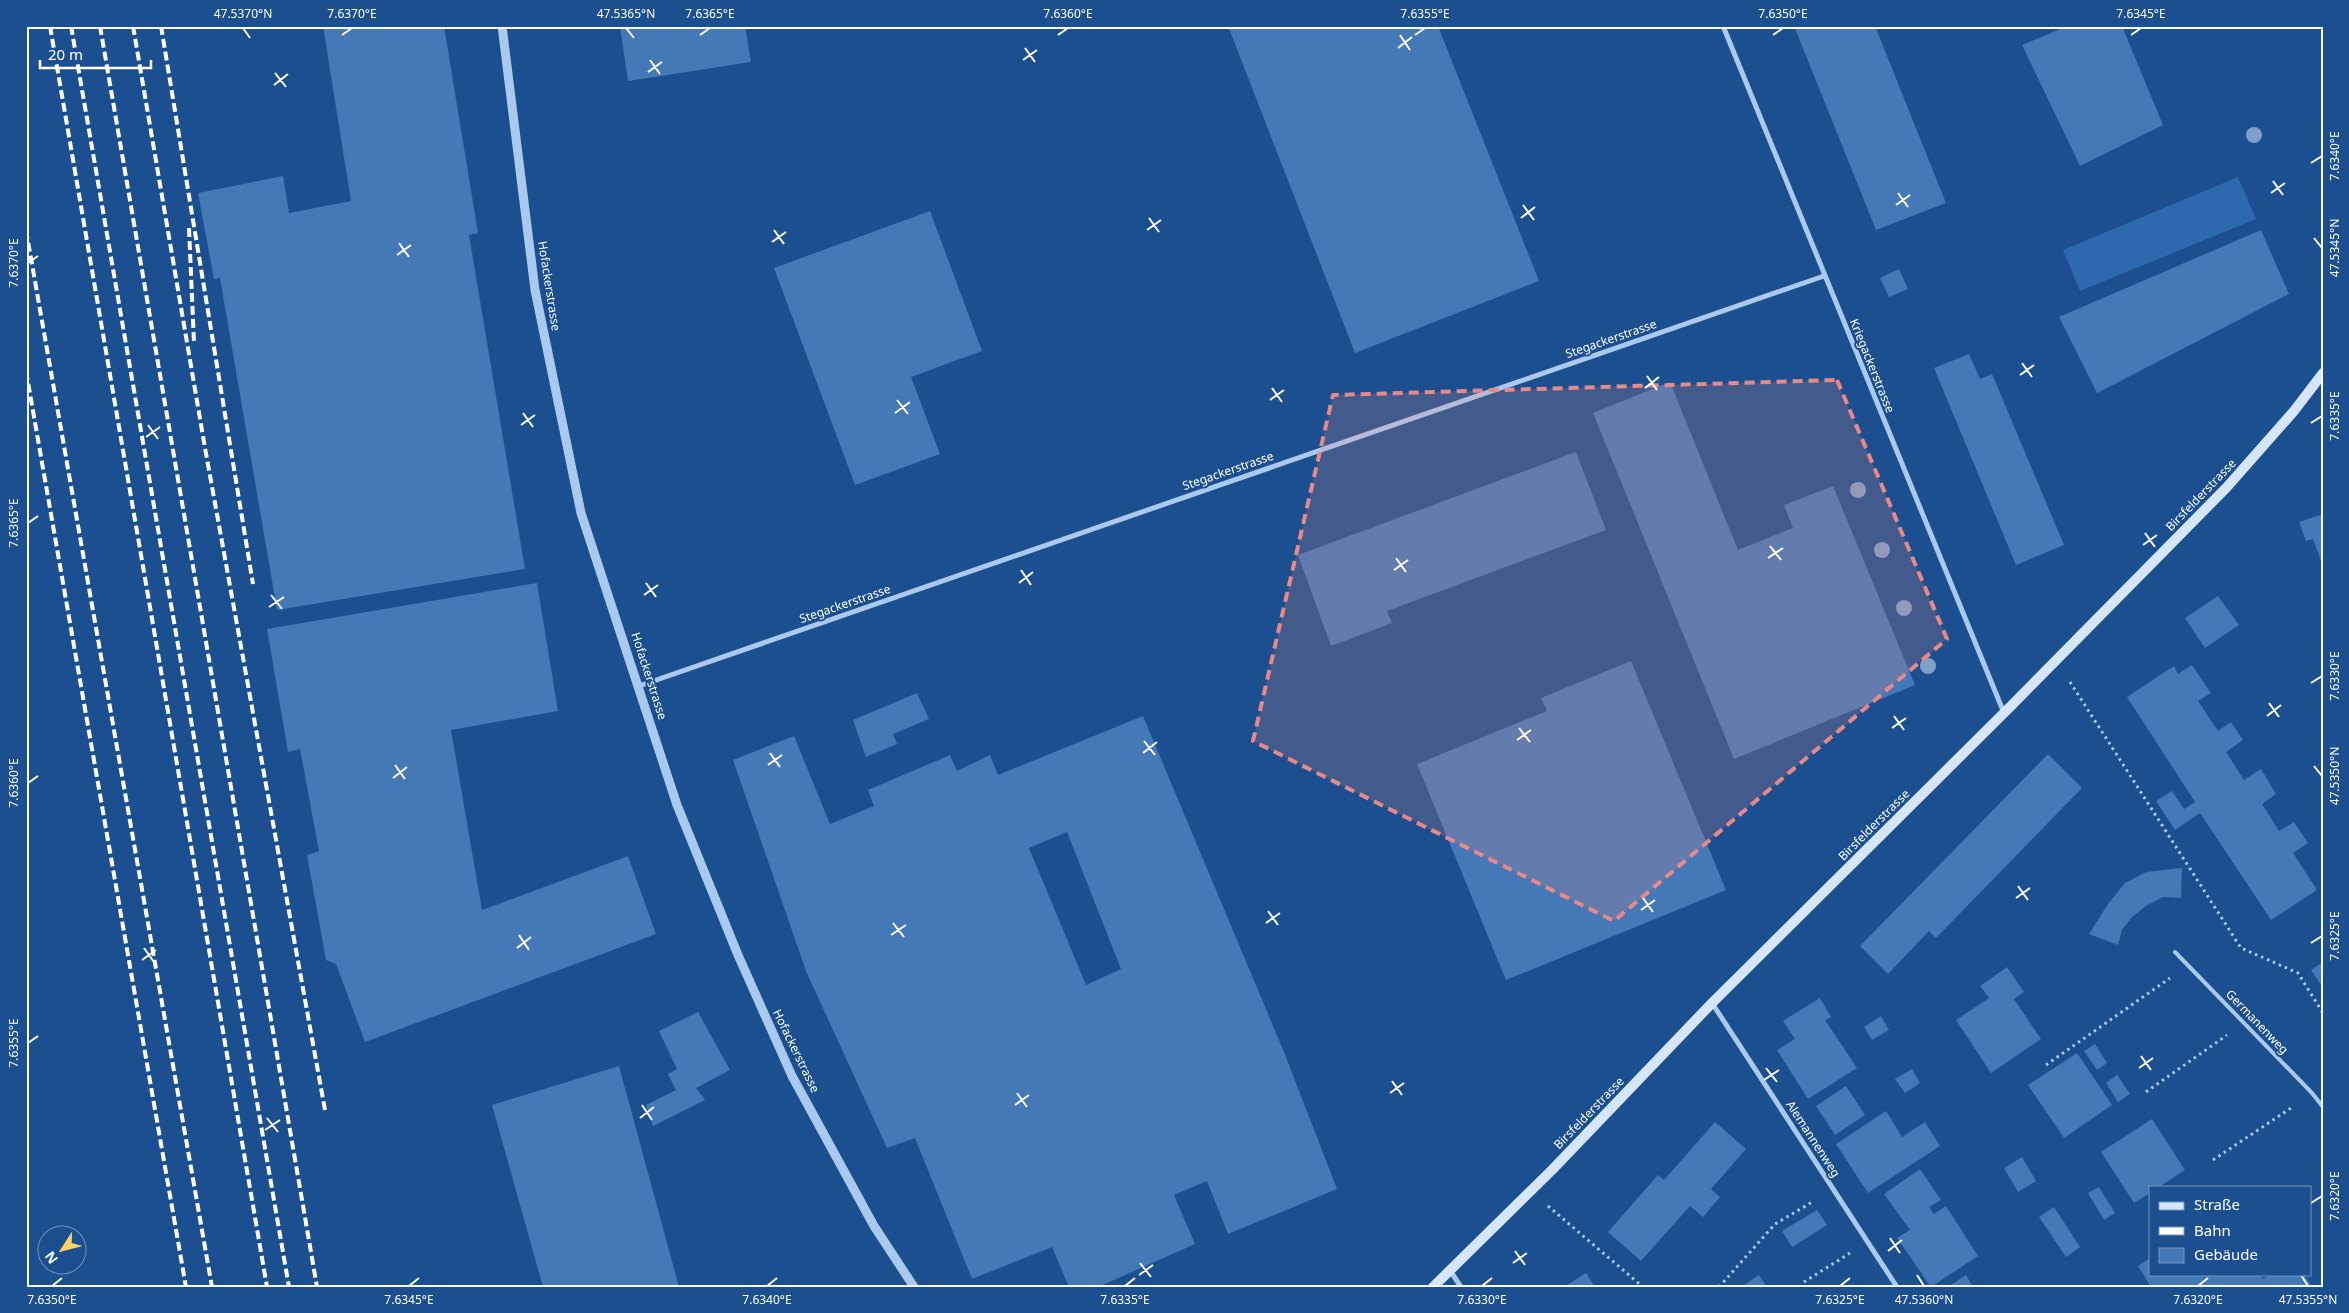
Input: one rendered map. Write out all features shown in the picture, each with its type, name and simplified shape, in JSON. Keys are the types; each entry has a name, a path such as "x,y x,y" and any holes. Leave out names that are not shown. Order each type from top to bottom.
{"main road":[{"name":"Birsfelderstrasse","path":"1433,1287 1451,1272 1712,1003 2004,713 2227,487 2294,411 2323,373"}],"street":[{"name":"Hofackerstrasse","path":"502,26 535,290 581,513 677,805 738,955 788,1067 874,1226 914,1287"},
{"name":"Kriegackerstrasse","path":"1723,26 2004,713"},
{"name":"Stegackerstrasse","path":"639,686 1824,276"},
{"name":"Alemannenweg","path":"1712,1003 1898,1287"},
{"path":"1451,1272 1461,1287"}],"lane":[{"name":"Germanenweg","path":"2175,952 2312,1093 2323,1107"}],"path":[{"path":"2056,660 2241,948 2298,973 2323,1013"},
{"path":"2046,1065 2188,966"},
{"path":"2146,1092 2244,1023"},
{"path":"2214,1160 2312,1093"},
{"path":"1719,1287 1775,1224 1834,1189"},
{"path":"1531,1191 1643,1287"},
{"path":"1804,1282 1868,1241"}],"highlighted area":[{"path":"1837,380 1947,639 1614,921 1253,741 1333,395"}],"shaded area":[{"path":"2238,177 2256,219 2080,291 2063,250"}],"building":[{"path":"323,26 444,26 478,233 469,235 525,569 277,610 220,278 214,279 198,193 283,176 289,213 351,201"},
{"path":"620,26 745,26 751,62 628,81"},
{"path":"1228,26 1438,26 1539,281 1355,353"},
{"path":"1794,26 1875,26 1946,203 1876,230"},
{"path":"2068,26 2122,26 2163,125 2080,166 2022,45"},
{"path":"930,211 982,351 911,377 940,454 855,485 774,268"},
{"path":"2261,230 2289,294 2097,393 2059,317"},
{"path":"1899,269 1908,289 1889,297 1880,278"},
{"path":"1969,354 1980,379 1992,374 2064,545 2016,565 1934,368"},
{"path":"1670,382 1738,550 1793,528 1784,505 1833,486 1915,685 1734,759 1593,413"},
{"path":"1576,452 1606,530 1387,611 1392,623 1331,646 1298,555"},
{"path":"2323,514 2323,566 2313,539 2306,541 2299,522"},
{"path":"537,583 558,711 451,730 482,910 628,856 656,934 365,1042 336,964 326,960 307,855 319,851 300,749 288,752 267,629"},
{"path":"2218,596 2239,625 2205,648 2185,618"},
{"path":"1631,661 1726,890 1506,980 1417,764 1547,711 1541,698"},
{"path":"2192,665 2211,693 2198,701 2218,731 2231,722 2243,740 2226,752 2244,780 2261,769 2276,794 2262,804 2279,831 2294,822 2308,843 2293,853 2317,890 2271,920 2200,813 2175,830 2156,801 2172,791 2184,809 2195,802 2127,697 2174,666 2178,674"},
{"path":"917,693 929,719 893,734 897,744 866,757 853,720"},
{"path":"1143,716 1284,1052 1337,1189 1228,1234 1207,1181 1174,1195 1195,1244 1098,1287 1069,1287 1052,1247 972,1279 915,1138 887,1148 806,971 733,760 794,736 830,824 874,806 868,790 950,755 957,771 990,755 998,775","holes":["1067,832 1121,969 1086,985 1029,848"]},
{"path":"2048,754 2082,788 1936,938 1929,931 1888,974 1860,946"},
{"path":"2182,868 2181,898 2163,897 2146,906 2132,917 2122,930 2118,945 2089,934 2108,904 2125,883 2146,872"},
{"path":"2323,962 2323,988 2311,970"},
{"path":"2007,967 2024,992 2014,999 2041,1039 1991,1073 1956,1020 1989,998 1980,986"},
{"path":"1820,998 1831,1017 1825,1020 1857,1068 1808,1099 1777,1050 1795,1039 1783,1021"},
{"path":"698,1012 730,1070 696,1088 705,1100 653,1126 646,1105 676,1090 668,1074 677,1069 659,1031"},
{"path":"1881,1016 1889,1030 1872,1040 1864,1027"},
{"path":"2095,1044 2107,1063 2097,1070 2084,1051"},
{"path":"2077,1053 2112,1105 2064,1138 2028,1085"},
{"path":"619,1066 679,1287 543,1287 492,1105"},
{"path":"1912,1069 1920,1083 1905,1093 1895,1079"},
{"path":"2117,1075 2130,1094 2118,1102 2106,1083"},
{"path":"1846,1086 1865,1115 1835,1135 1816,1106"},
{"path":"1886,1111 1902,1137 1925,1122 1940,1146 1868,1193 1836,1144"},
{"path":"2152,1119 2185,1170 2161,1186 2149,1186 2149,1194 2134,1203 2101,1152"},
{"path":"1715,1122 1746,1149 1711,1189 1720,1197 1703,1217 1690,1206 1641,1261 1608,1232 1658,1175 1664,1180"},
{"path":"2022,1157 2036,1181 2018,1192 2004,1168"},
{"path":"1920,1169 1941,1200 1929,1207 1934,1214 1946,1206 1978,1256 1931,1287 1897,1238 1910,1230 1884,1194"},
{"path":"2099,1187 2115,1213 2104,1220 2088,1193"},
{"path":"2054,1207 2080,1247 2066,1257 2039,1217"},
{"path":"1817,1210 1827,1225 1792,1247 1782,1231"},
{"path":"2149,1259 2149,1276 2261,1276 2263,1279 2267,1276 2305,1276 2312,1287 2151,1287 2138,1266"},
{"path":"1586,1273 1595,1287 1564,1287"},
{"path":"1759,1275 1767,1287 1741,1287"},
{"path":"1966,1275 1973,1287 1948,1287"}],"railway":[{"path":"50,26 267,1287"},
{"path":"71,26 289,1287"},
{"path":"100,26 317,1287"},
{"path":"133,26 205,448 325,1110"},
{"path":"161,26 253,584"},
{"path":"189,228 194,343"},
{"path":"26,230 212,1287"},
{"path":"26,371 186,1287"}]}
